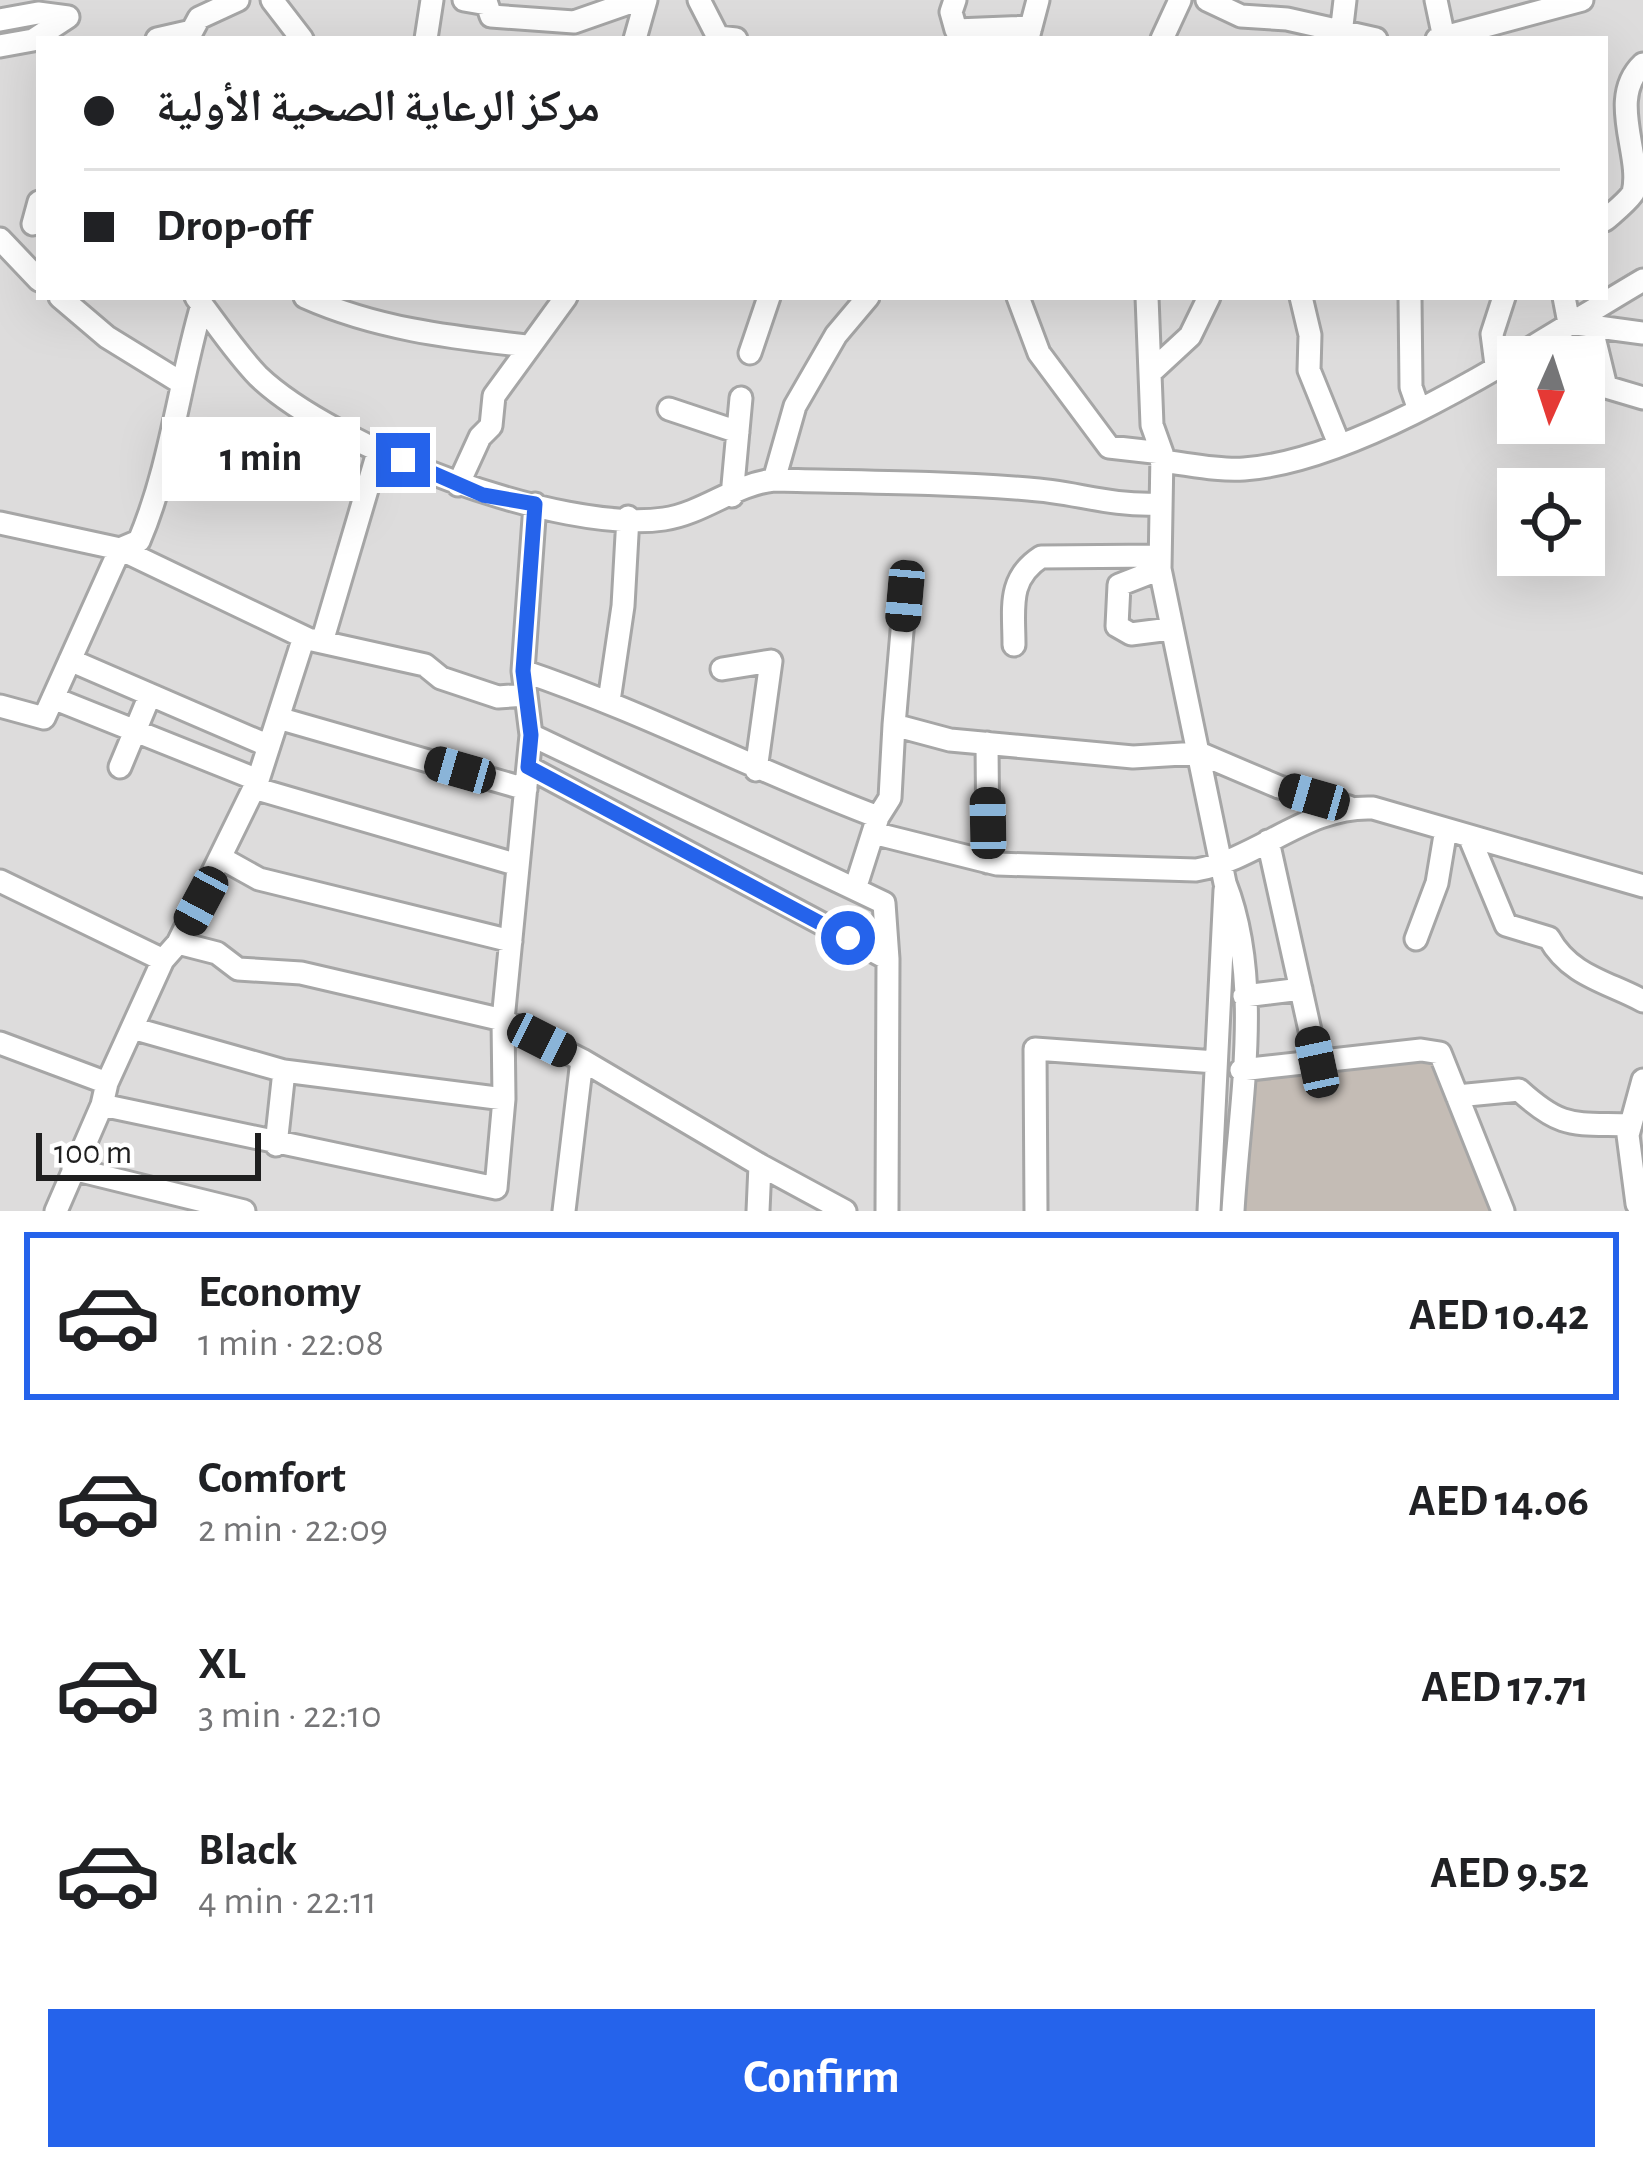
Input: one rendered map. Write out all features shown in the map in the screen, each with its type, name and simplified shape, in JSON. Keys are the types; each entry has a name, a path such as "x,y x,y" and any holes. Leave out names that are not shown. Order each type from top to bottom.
{"street":[{"path":"170,36 192,31 199,18 238,0"},
{"path":"272,0 300,36"},
{"path":"426,36 432,0"},
{"path":"464,0 487,4 490,27 574,22 641,0 635,36"},
{"path":"699,0 717,36"},
{"path":"955,0 951,12 956,30 1030,33 1038,0"},
{"path":"1163,36 1180,0"},
{"path":"1207,0 1241,16 1287,19 1331,35 1345,0"},
{"path":"1436,0 1449,36"},
{"path":"1457,36 1582,0"},
{"path":"0,20 38,13 70,19"},
{"path":"40,36 70,19"},
{"path":"0,46 36,38"},
{"path":"1608,217 1636,190 1640,155 1633,138 1631,80 1643,64"},
{"path":"0,239 36,277"},
{"path":"1019,300 1039,353 1109,447 1243,470 1310,457 1418,407 1643,280"},
{"path":"64,300 107,337 180,382"},
{"path":"312,300 352,318 405,331 527,346"},
{"path":"458,485 480,437 491,426 494,396 564,300"},
{"path":"750,353 768,300"},
{"path":"773,480 795,406 836,334 865,300"},
{"path":"1147,300 1152,425 1162,457 1160,563 1224,874 1238,915 1244,1005 1233,1211"},
{"path":"1150,373 1190,336 1208,300"},
{"path":"1302,300 1310,335 1309,370 1339,444"},
{"path":"1410,300 1411,387 1418,407"},
{"path":"1496,365 1492,334 1503,300"},
{"path":"1565,300 1569,323"},
{"path":"0,706 44,718 120,549 140,541 158,496 199,301"},
{"path":"199,301 260,378 379,449 458,485 535,504 659,520 732,496 748,482 773,480 932,481 1044,490 1110,506 1158,505"},
{"path":"1569,323 1643,333"},
{"path":"1592,329 1606,387 1643,398"},
{"path":"732,496 741,398"},
{"path":"669,409 738,432"},
{"path":"56,1211 132,1028 223,859 256,784 278,718 313,640 379,449"},
{"path":"0,1043 104,1094 276,1145 496,1188 504,1099 503,1020 531,735 524,683 535,504"},
{"path":"610,701 623,606 628,517"},
{"path":"0,523 120,549 313,640 424,665 441,678 498,697 524,683 610,701 875,825 988,862 1224,874 1268,841 1349,807"},
{"path":"1014,645 1014,588 1025,568 1041,556 1160,563"},
{"path":"1160,563 1119,585 1117,626 1131,634 1170,629"},
{"path":"855,890 875,825 890,798 905,596"},
{"path":"70,661 269,746"},
{"path":"722,669 771,661 756,770"},
{"path":"120,767 150,694"},
{"path":"53,698 256,784 518,865"},
{"path":"278,718 527,778 888,959"},
{"path":"894,725 987,743 1133,757 1198,753 1248,776 1349,807 1373,808 1643,886"},
{"path":"531,735 884,903 887,1211"},
{"path":"987,743 988,862"},
{"path":"1416,939 1437,883 1446,829"},
{"path":"1468,836 1507,925 1549,938 1560,958 1585,970 1594,982 1643,1001"},
{"path":"1268,841 1317,1062"},
{"path":"223,859 259,879 511,941"},
{"path":"1209,1211 1224,874"},
{"path":"0,881 170,952 217,953 238,969 301,973 503,1020 845,1211"},
{"path":"1219,1012 1301,989"},
{"path":"132,1028 284,1071 504,1099"},
{"path":"1036,1211 1035,1049 1216,1062"},
{"path":"1241,1070 1432,1050 1440,1053 1503,1211"},
{"path":"564,1211 582,1060"},
{"path":"276,1145 284,1071"},
{"path":"1637,1204 1631,1125 1643,1080"},
{"path":"1457,1096 1519,1090 1538,1111 1558,1120 1631,1125"},
{"path":"758,1211 760,1165"},
{"path":"73,1169 244,1211"}],"shaded area":[{"path":"0,0 1643,0 1643,1211 0,1211"}],"building":[{"path":"1430,1056 1493,1211 1242,1211 1253,1079"}],"route":[{"path":"403,460 483,495 535,504 523,671 531,735 528,767 848,938"}]}
